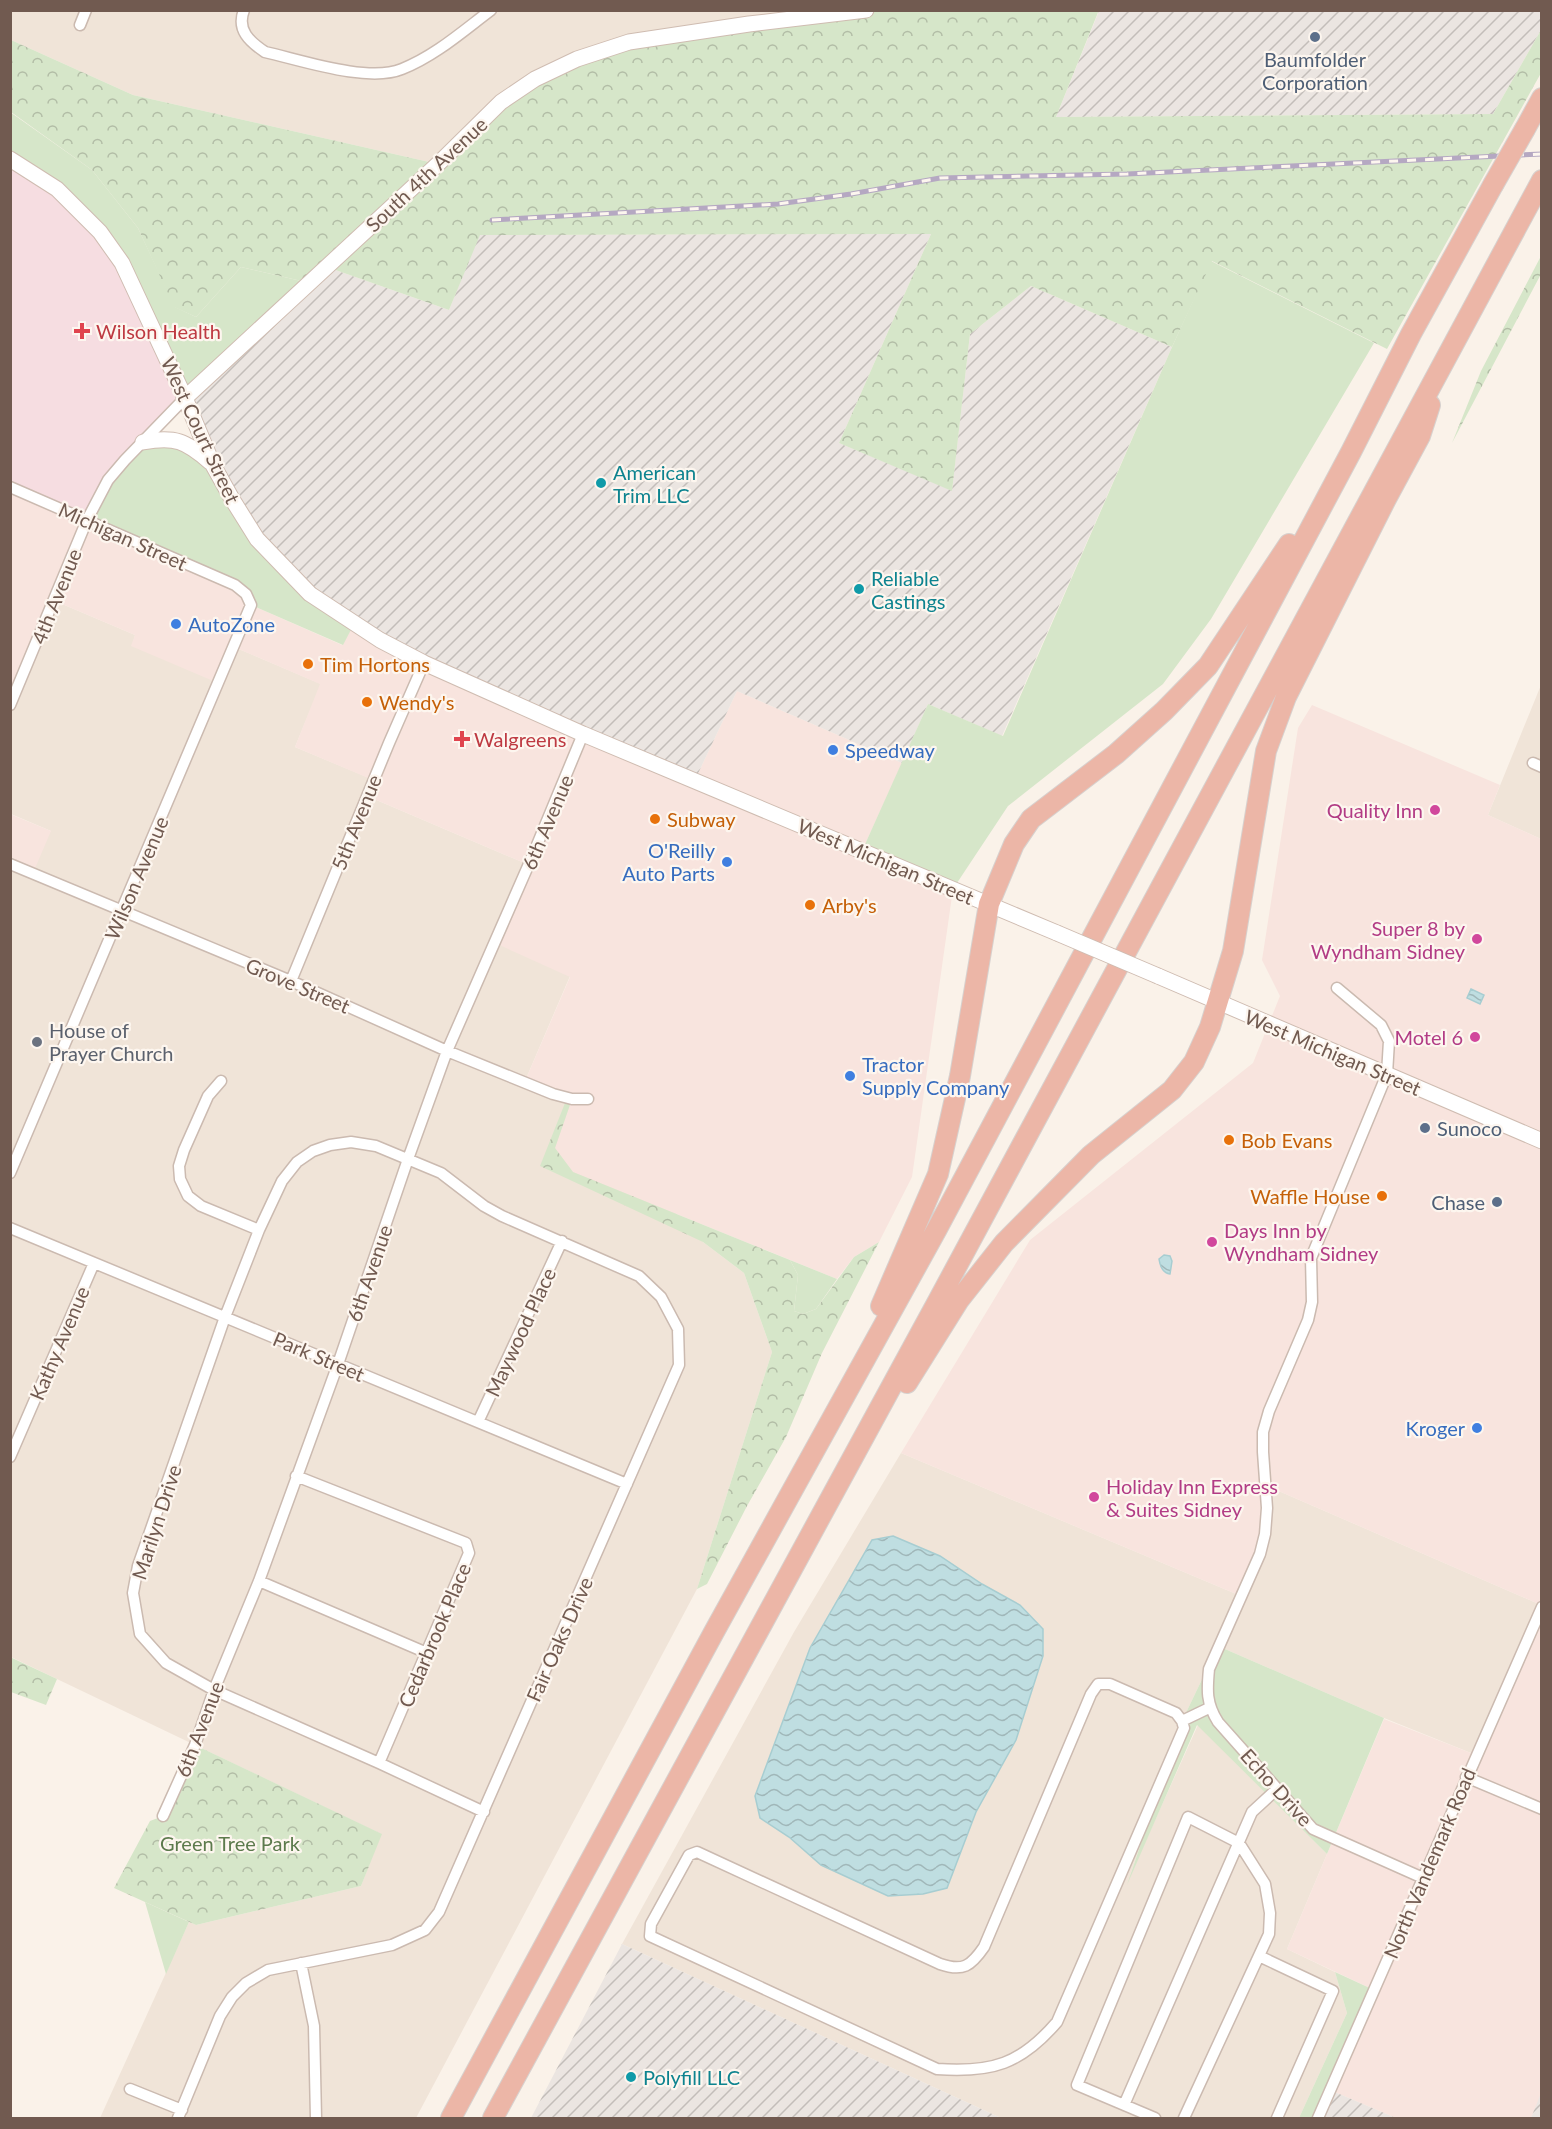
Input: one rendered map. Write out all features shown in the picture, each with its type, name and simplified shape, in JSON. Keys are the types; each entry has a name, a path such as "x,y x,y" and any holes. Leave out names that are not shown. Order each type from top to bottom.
{"highway":[{"path":"452,2118 714,1632 937,1229 1351,452 1411,334 1542,98"},
{"path":"493,2118 844,1473 1539,184"},
{"path":"844,1473 908,1381 959,1300 1005,1243 1091,1155 1172,1090 1194,1062 1210,1027 1233,951 1266,751 1286,697 1420,436 1446,357"},
{"path":"835,1414 938,1174 960,1076 989,904 1014,844 1031,819 1116,753 1164,711 1208,666 1351,452"}],"main road":[{"name":"South 4th Avenue","path":"185,398 438,164 501,102 535,79 577,59 629,42 866,10"},
{"name":"West Court Street","path":"10,159 57,189 100,232 122,263 185,398 213,465 256,539"},
{"path":"143,442 160,438 176,439 193,447 213,465"},
{"name":"West Michigan Street","path":"256,539 310,594 380,640 424,663 584,734 989,904 1542,1141"}],"street":[{"path":"80,25 87,10"},
{"path":"243,14 245,36 265,52 358,73 380,73 400,70 429,56 491,10"},
{"name":"South 4th Avenue","path":"87,520 108,480 185,398"},
{"name":"Michigan Street","path":"10,487 235,585"},
{"name":"4th Avenue","path":"10,705 87,520"},
{"name":"Wilson Avenue","path":"10,1173 251,605 246,594 235,585"},
{"name":"5th Avenue","path":"291,981 424,663"},
{"name":"6th Avenue","path":"162,1816 195,1745 214,1690 259,1581 338,1364 447,1051 584,734"},
{"name":"Grove Street","path":"10,864 291,981 447,1051 553,1094 572,1099 588,1098"},
{"path":"1182,1721 1209,1708 1207,1689 1209,1669 1260,1554 1265,1534 1267,1508 1263,1432 1269,1411 1308,1320 1312,1302 1311,1258 1387,1074 1389,1041 1381,1025 1337,988"},
{"path":"221,1081 208,1096 184,1150 179,1166 180,1179 188,1196 201,1206 259,1230"},
{"name":"Marilyn Drive","path":"408,1159 376,1146 351,1142 313,1151 297,1162 282,1181 259,1230 225,1317 138,1566 133,1593 140,1634 166,1663 214,1690 379,1762 484,1812"},
{"name":"Fair Oaks Drive","path":"180,2114 220,2016 232,1997 246,1983 268,1970 392,1945 425,1930 440,1912 679,1365 678,1329 661,1297 639,1276 502,1216 484,1206 441,1173 408,1159"},
{"name":"Park Street","path":"10,1228 627,1484"},
{"name":"Maywood Place","path":"478,1422 562,1241"},
{"name":"Kathy Avenue","path":"10,1457 94,1263"},
{"name":"Cedarbrook Place","path":"296,1476 466,1543 469,1553 379,1762"},
{"path":"259,1581 427,1653"},
{"name":"North Vandemark Road","path":"1318,2118 1542,1607"},
{"path":"1098,1684 1110,1684 1176,1713 1182,1721 1184,1728 1181,1737 1058,2022 1034,2046 1017,2058 998,2065 968,2070 937,2069 650,1936 651,1924 689,1855 697,1852 940,1964 952,1968 965,1967 975,1960 984,1947 1091,1694 1098,1684"},
{"name":"Echo Drive","path":"1209,1708 1218,1722 1313,1829 1423,1878"},
{"path":"1466,1777 1542,1809"},
{"path":"1124,2105 1252,1812 1277,1789"},
{"path":"1155,2118 1077,2085 1188,1817 1239,1843 1265,1884 1270,1913 1269,1934 1184,2118"},
{"path":"1258,1956 1333,1990 1277,2118"},
{"path":"302,1963 314,2026 316,2118"},
{"path":"130,2089 180,2114"}],"shaded area":[{"path":"11,10 866,11 438,164 133,95 11,40"},
{"path":"1099,11 1541,11 1541,30 1493,114 1056,117"},
{"name":"Wilson Health","path":"10,159 100,232 185,398 87,520 11,487"},
{"path":"931,234 839,443 952,490 970,334 1031,286 1172,347 1002,736 928,704 902,763 737,691 695,780 354,624 257,539 185,398 327,267 449,310 479,235"},
{"path":"11,487 235,585 251,605 342,645 354,624 695,780 737,691 902,763 862,851 953,889 912,1177 879,1242 854,1257 837,1279 573,1172 555,1148 572,1099 525,1081 570,977 495,943 529,865 367,796 373,780 295,747 320,684 234,647 218,683 131,646 135,635 55,601 11,705"},
{"path":"55,601 135,635 132,646 234,647 321,684 295,747 374,780 367,796 529,865 570,976 525,1081 567,1098 703,1242 744,1273 772,1352 697,1589 416,2118 100,2118 189,1922 196,1925 361,1886 381,1834 11,1657 10,864 51,831 11,814 10,705"},
{"path":"1541,685 1541,839 1488,815"},
{"path":"1312,705 1500,785 1488,815 1541,839 1541,1605 1265,1485 1267,1522 1241,1596 901,1453 1030,1240 1253,1063 1280,996 1262,960 1298,728"},
{"path":"10,814 51,831 33,873 11,864"},
{"path":"901,1453 1241,1596 1265,1485 1541,1605 1476,1755 1218,1646 1182,1721 1130,1876 1198,1725 1327,1854 1287,1949 1335,1972 1347,2013 1299,2118 1001,2118 622,1944 794,1632"},
{"path":"1541,1607 1542,2093 1531,2118 1396,2118 1330,2090 1374,1990 1287,1949 1384,1719 1476,1755"},
{"path":"622,1944 1001,2118 531,2118"},
{"path":"1330,2090 1396,2118 1318,2118"},
{"path":"1541,2093 1541,2118 1531,2118"}],"green space":[{"path":"1099,10 1056,117 1493,114 1541,30 1541,73 1387,349 1212,261 1172,347 1031,286 970,334 952,491 839,443 931,234 480,235 449,310 327,267 310,283 241,267 196,317 174,307 138,228 92,170 11,112 11,40 133,95 438,164 501,102 629,42 866,11"},
{"path":"10,112 92,170 138,228 175,307 196,317 241,267 310,283 185,398 100,232 11,159"},
{"path":"1541,256 1541,274 1452,443 1481,371"},
{"path":"1211,261 1374,343 1211,619 1163,684 1008,806 953,889 862,851 928,704 1003,736"},
{"path":"143,442 193,447 257,539 354,624 343,645 251,605 246,594 87,520 108,480"},
{"path":"567,1098 572,1099 555,1148 573,1172 790,1260 798,1275 794,1311 803,1314 816,1309 854,1257 879,1242 822,1353 786,1437 707,1584 697,1589 772,1352 744,1273 703,1242 540,1166"},
{"path":"790,1260 837,1279 816,1309 803,1314 794,1311 798,1275"},
{"path":"1218,1646 1384,1718 1327,1854 1197,1725 1127,1885 1182,1721"},
{"path":"10,1657 57,1679 46,1705 11,1692"},
{"name":"Green Tree Park","path":"195,1745 382,1834 361,1886 196,1925 114,1888 150,1821 163,1816"},
{"path":"145,1902 189,1922 166,1974"},
{"path":"1335,1972 1374,1990 1318,2118 1299,2118 1347,2013"}],"water":[{"path":"1471,989 1484,995 1480,1004 1467,998"},
{"path":"1164,1255 1170,1256 1172,1261 1170,1274 1163,1271 1160,1264 1159,1259"},
{"path":"893,1536 940,1556 982,1584 1020,1605 1043,1629 1043,1656 1016,1740 976,1812 947,1888 923,1894 888,1896 821,1865 789,1837 760,1818 755,1796 810,1648 872,1540"}],"railway":[{"path":"492,220 778,204 940,178 1127,174 1542,154"}],"place":[{"name":"Baumfolder Corporation","path":"1315,37"},
{"name":"Wilson Health","path":"82,331"},
{"name":"American Trim LLC","path":"601,483"},
{"name":"Reliable Castings","path":"859,589"},
{"name":"AutoZone","path":"176,624"},
{"name":"Tim Hortons","path":"308,664"},
{"name":"Wendy's","path":"367,702"},
{"name":"Walgreens","path":"462,739"},
{"name":"Speedway","path":"833,750"},
{"name":"Quality Inn","path":"1435,810"},
{"name":"Subway","path":"655,819"},
{"name":"O'Reilly Auto Parts","path":"727,862"},
{"name":"Arby's","path":"810,905"},
{"name":"Super 8 by Wyndham Sidney","path":"1477,939"},
{"name":"Motel 6","path":"1475,1037"},
{"name":"House of Prayer Church","path":"37,1042"},
{"name":"Tractor Supply Company","path":"850,1076"},
{"name":"Sunoco","path":"1425,1128"},
{"name":"Bob Evans","path":"1229,1140"},
{"name":"Waffle House","path":"1382,1196"},
{"name":"Chase","path":"1497,1202"},
{"name":"Days Inn by Wyndham Sidney","path":"1212,1242"},
{"name":"Kroger","path":"1477,1428"},
{"name":"Holiday Inn Express & Suites Sidney","path":"1094,1497"},
{"name":"Polyfill LLC","path":"631,2077"}]}
